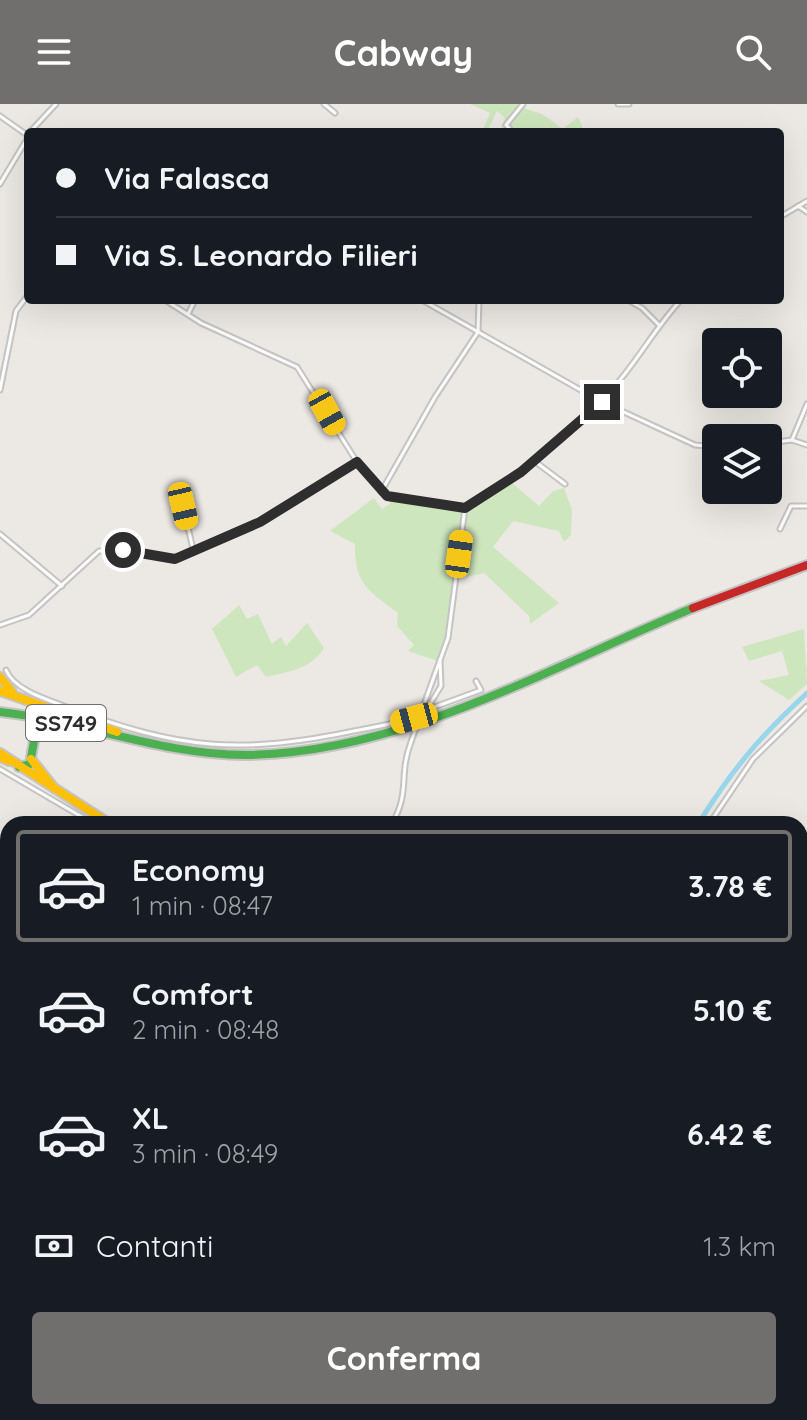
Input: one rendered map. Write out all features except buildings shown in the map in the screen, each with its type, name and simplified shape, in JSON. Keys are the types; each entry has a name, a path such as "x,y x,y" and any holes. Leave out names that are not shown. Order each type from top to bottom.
{"main road":[{"name":"SS749","path":"0,712 41,718 168,748 218,754 274,753 325,746 391,730 465,705 721,597 807,565"},
{"path":"3,673 13,693"},
{"path":"0,691 168,748"},
{"path":"19,767 30,764 35,736 52,727 63,726 130,740"},
{"path":"0,755 98,816"},
{"path":"31,759 54,788"}],"street":[{"path":"35,128 56,104"},
{"path":"324,104 335,113"},
{"path":"509,128 506,125 508,118 523,104"},
{"path":"618,104 629,104"},
{"path":"0,116 24,133"},
{"path":"0,184 24,143"},
{"path":"784,215 807,201"},
{"path":"798,206 807,212"},
{"path":"0,390 16,311 24,300"},
{"path":"171,304 297,367 357,462 381,492 394,499 465,508 521,472 600,401 645,351 659,325 677,304"},
{"path":"188,315 193,304"},
{"path":"429,304 600,401 702,446"},
{"path":"381,492 435,397 478,332 479,304"},
{"path":"635,304 659,325"},
{"path":"792,440 807,404"},
{"path":"782,441 792,440 807,445"},
{"path":"533,460 565,484"},
{"path":"0,625 29,615 99,551 123,550 165,560 260,522 357,462"},
{"path":"183,506 193,549"},
{"path":"780,529 791,506 807,506"},
{"path":"395,816 405,794 403,763 448,638 465,508"},
{"path":"0,534 62,586"},
{"path":"429,709 443,680 440,660"},
{"path":"3,673 44,698 135,731 206,746 302,743 379,727 414,718 429,709 481,690 476,681"},
{"path":"714,816 753,759 807,706"},
{"path":"0,769 80,816"},
{"path":"0,775 8,774"}],"green space":[{"path":"470,104 526,104 524,108 542,114 562,128 502,128 505,118 497,111 489,128 484,128 490,113"},
{"path":"578,117 583,128 564,128"},
{"path":"511,482 539,506 553,491 564,488 572,510 571,535 564,542 559,531 513,521 493,547 559,603 530,624 529,616 484,573 458,579 467,509"},
{"path":"374,498 382,509 390,504 390,499 460,508 464,512 446,635 438,661 408,651 414,645 397,626 398,613 371,592 361,578 355,558 355,544 330,531"},
{"path":"239,605 247,619 258,614 272,644 281,637 286,646 307,623 324,648 313,661 290,671 266,677 257,665 236,677 212,629"},
{"path":"804,629 807,684 789,700 759,681 789,675 782,651 749,661 742,647"}],"waterway":[{"path":"703,816 748,754 807,693"}],"traffic: fast":[{"path":"0,712 214,754 304,751 361,740 475,703 693,608"},
{"path":"19,767 30,764 34,741 40,732 63,726"}],"traffic: slow":[{"path":"0,677 12,692"},
{"path":"0,691 117,732"},
{"path":"0,753 98,816"},
{"path":"0,757 9,761"},
{"path":"31,759 54,788"}],"traffic: jam":[{"path":"693,608 807,565"}],"route":[{"path":"123,550 165,560 175,559 260,522 357,462 381,492 394,499 465,508 521,472 602,402"}]}
